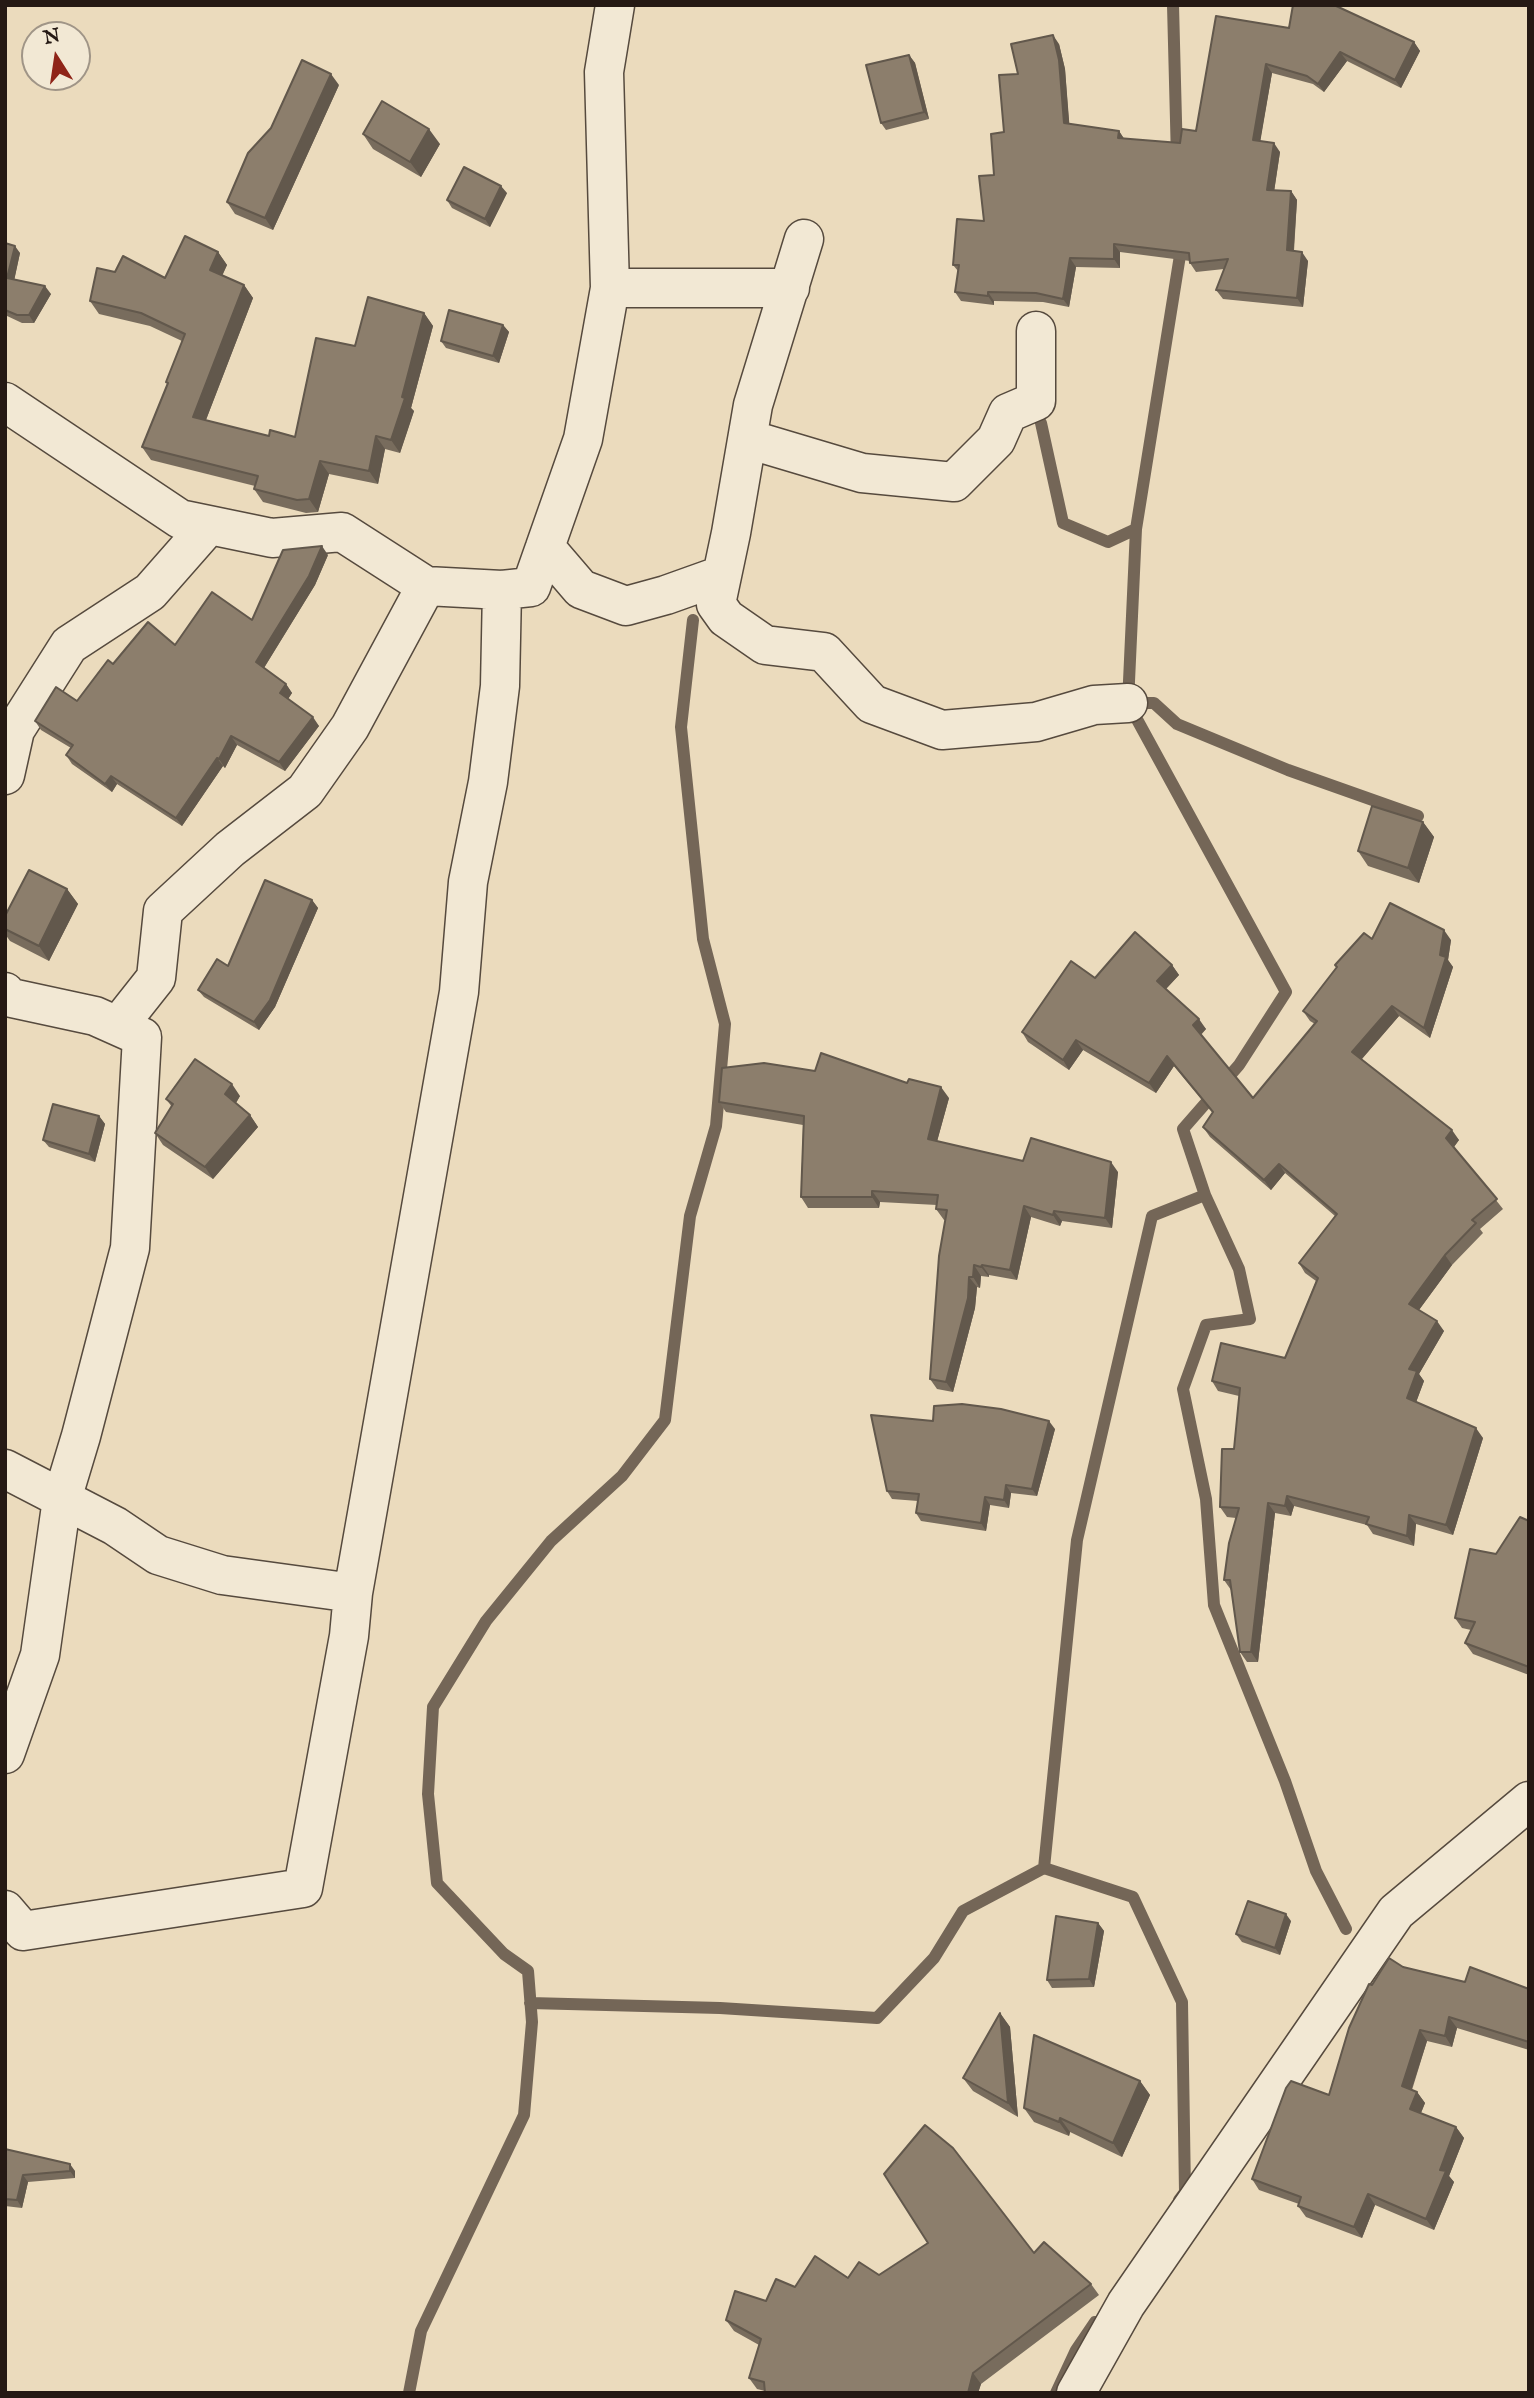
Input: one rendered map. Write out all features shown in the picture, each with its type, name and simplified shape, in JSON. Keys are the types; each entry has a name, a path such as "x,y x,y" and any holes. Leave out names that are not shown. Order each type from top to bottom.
{"street":[{"path":"5,402 180,519 272,538 342,533 426,586 502,590 531,587 583,439 610,288 604,72 615,5"},
{"path":"804,239 753,405 716,604 726,618 765,645 824,652 872,704 942,730 1036,722 1094,705 1128,703"},
{"path":"610,288 790,288"},
{"path":"748,439 862,473 954,482 996,440 1009,413 1036,401 1036,331"},
{"path":"5,775 15,730 69,645 150,592 208,526"},
{"path":"545,547 581,589 626,606 722,575"},
{"path":"118,1026 156,978 163,911 230,849 305,792 350,727 426,586"},
{"path":"5,1910 23,1931 303,1888 459,992 468,882 488,782 500,686 502,590"},
{"path":"5,992 7,997 95,1016 142,1037 130,1248 62,1499 40,1655 5,1754"},
{"path":"5,1469 115,1526 158,1555 222,1575 353,1593"},
{"path":"1076,2393 1126,2304 1396,1912 1529,1801"}],"building":[{"path":"1293,5 1334,5 1414,42 1395,80 1340,52 1318,84 1307,76 1266,64 1253,140 1274,143 1267,190 1291,191 1287,250 1302,252 1297,298 1216,290 1228,259 1190,263 1189,253 1114,244 1114,259 1070,258 1063,299 1036,293 988,292 988,296 955,292 959,265 953,265 957,219 984,221 979,176 994,175 991,134 1004,132 999,75 1018,74 1011,44 1053,35 1059,60 1064,123 1119,131 1118,138 1180,143 1182,129 1196,131 1216,16 1289,28"},
{"path":"909,55 924,112 881,123 866,65"},
{"path":"302,60 331,74 265,218 227,202 248,153 271,128"},
{"path":"382,101 429,129 410,162 363,134"},
{"path":"464,167 501,186 485,219 447,200"},
{"path":"185,236 218,252 210,270 244,285 193,417 269,436 270,430 295,437 316,338 355,346 368,297 424,313 402,397 405,398 391,440 376,436 369,471 320,461 309,499 297,500 254,489 258,476 142,447 185,334 141,313 90,301 97,268 115,272 123,256 165,278"},
{"path":"5,243 15,246 7,278 45,286 29,315 17,315 5,310"},
{"path":"449,310 503,325 493,356 441,341"},
{"path":"322,546 309,576 256,662 286,684 280,693 313,717 279,762 231,736 219,759 217,758 176,818 111,776 105,784 66,755 73,745 35,721 56,687 77,701 108,660 113,664 148,622 175,645 212,592 252,620 283,550"},
{"path":"1372,806 1423,822 1408,868 1358,851"},
{"path":"29,870 67,889 39,946 5,929 5,916"},
{"path":"265,880 312,900 270,1000 254,1022 198,990 217,959 228,966"},
{"path":"1390,903 1444,930 1440,955 1446,957 1424,1028 1392,1006 1352,1052 1452,1130 1446,1138 1497,1199 1472,1220 1476,1223 1445,1255 1409,1304 1437,1321 1409,1369 1417,1371 1407,1398 1476,1428 1446,1525 1409,1515 1407,1536 1366,1524 1369,1517 1287,1496 1285,1506 1268,1503 1251,1652 1240,1652 1230,1580 1224,1580 1229,1543 1239,1508 1220,1507 1222,1449 1234,1449 1240,1388 1212,1381 1221,1343 1285,1358 1318,1278 1299,1263 1337,1214 1279,1164 1264,1180 1203,1127 1213,1112 1167,1056 1149,1083 1076,1040 1063,1060 1022,1032 1071,961 1095,978 1135,932 1172,965 1157,981 1199,1019 1193,1025 1253,1098 1317,1021 1303,1011 1337,967 1335,965 1364,933 1372,939"},
{"path":"821,1053 907,1083 909,1079 941,1087 928,1139 1023,1161 1031,1138 1111,1162 1105,1218 1054,1211 1053,1215 1024,1206 1010,1270 974,1265 946,1382 930,1379 939,1256 947,1210 936,1209 938,1195 872,1191 872,1197 801,1197 804,1116 719,1102 722,1068 764,1063 815,1071"},
{"path":"195,1059 232,1084 225,1094 250,1115 205,1167 155,1133 173,1104 166,1099"},
{"path":"53,1104 99,1116 89,1154 43,1140"},
{"path":"962,1404 1001,1409 1049,1421 1032,1489 1006,1485 1004,1500 985,1497 981,1523 916,1513 919,1494 887,1491 871,1415 933,1421 934,1406"},
{"path":"1520,1517 1529,1521 1529,1667 1465,1643 1475,1622 1455,1618 1470,1549 1496,1554"},
{"path":"1248,1901 1286,1914 1275,1948 1236,1934"},
{"path":"1056,1916 1098,1923 1089,1979 1047,1980"},
{"path":"1389,1958 1403,1967 1465,1982 1470,1967 1529,1989 1529,2042 1449,2017 1445,2036 1420,2030 1402,2086 1417,2092 1410,2109 1456,2127 1440,2170 1446,2171 1426,2219 1368,2194 1354,2227 1298,2206 1301,2197 1252,2179 1291,2081 1329,2095 1349,2028 1369,1984 1372,1985"},
{"path":"1000,2013 1008,2103 963,2078"},
{"path":"1034,2035 1140,2081 1113,2143 1060,2118 1059,2122 1024,2108"},
{"path":"925,2125 953,2148 1034,2253 1044,2242 1091,2284 973,2373 968,2393 765,2393 764,2382 749,2378 761,2339 726,2320 735,2291 766,2301 776,2279 795,2287 815,2256 848,2278 859,2262 879,2275 928,2243 884,2174"},
{"path":"5,2149 70,2164 70,2171 23,2175 17,2200 5,2199"}],"waterway":[{"path":"1173,5 1177,159"},
{"path":"1179,2200 1185,2192 1182,2002 1133,1897 1044,1868 1077,1540 1152,1216 1205,1195 1183,1129 1239,1065 1286,992 1128,703 1136,529 1182,243"},
{"path":"1041,423 1063,523 1108,542 1136,529"},
{"path":"409,2393 421,2331 524,2115 532,2022 528,1971 504,1954 437,1883 428,1794 433,1707 486,1621 551,1541 622,1476 665,1420 690,1216 716,1126 725,1024 703,939 681,727 693,620"},
{"path":"1131,703 1154,703 1177,724 1288,770 1418,816"},
{"path":"1205,1195 1239,1269 1250,1319 1206,1325 1183,1389 1206,1499 1214,1605 1285,1781 1316,1871 1346,1929"},
{"path":"530,2003 720,2008 877,2018 934,1958 963,1911 1044,1868"},
{"path":"1056,2393 1076,2350 1095,2322"}]}
